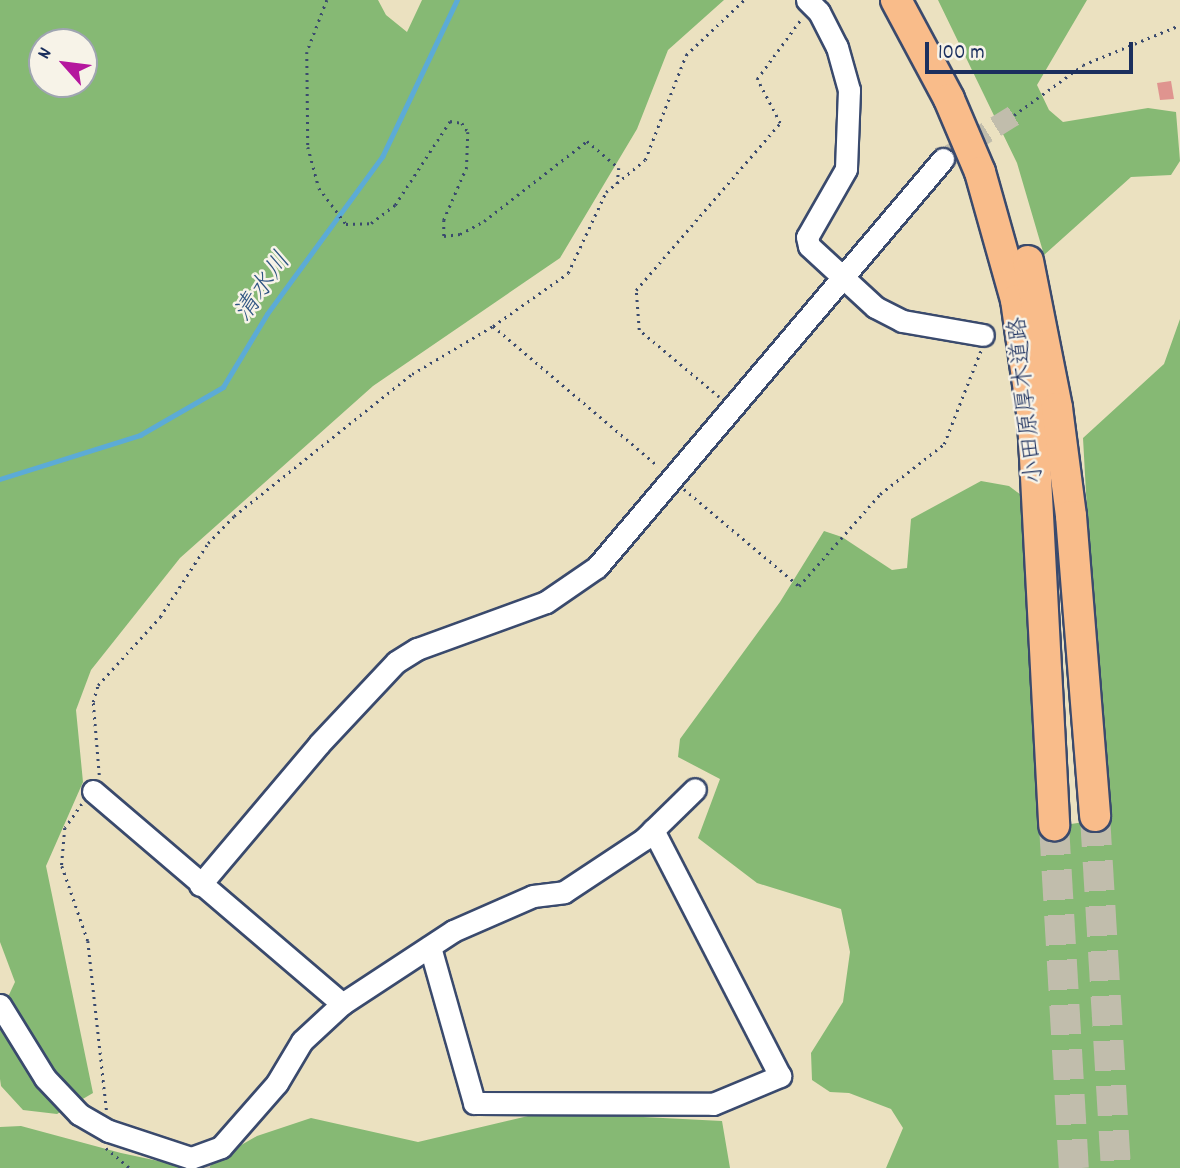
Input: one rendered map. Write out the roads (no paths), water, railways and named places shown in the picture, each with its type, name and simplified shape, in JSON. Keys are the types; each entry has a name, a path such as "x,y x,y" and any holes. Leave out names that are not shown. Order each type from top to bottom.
{"highway":[{"name":"小田原厚木道路","path":"896,0 949,99 980,172 1016,300 1033,420 1054,825"},
{"name":"小田原厚木道路","path":"917,0 965,90 998,167 1037,295 1071,516 1095,816"}],"street":[{"path":"809,3 837,47 849,90 846,169 807,237 809,246 875,307 902,321 983,335"},
{"path":"200,885 319,744 396,662 417,649 546,602 575,586 597,567 943,159"},
{"path":"0,1005 46,1078 79,1114 109,1131 191,1158 221,1147 276,1083 302,1041 342,1004 453,931 533,896 564,892 653,830 695,789"},
{"path":"93,791 342,1004"},
{"path":"430,947 474,1103 713,1104 780,1076 653,830"}],"waterway":[{"name":"清水川","path":"0,479 140,435 223,387 267,314 382,157 457,0"}],"tunnel":[{"path":"943,159 1014,115"},
{"path":"1095,816 1116,1168"},
{"path":"1054,825 1074,1168"},
{"path":"191,1158 213,1168"}]}
